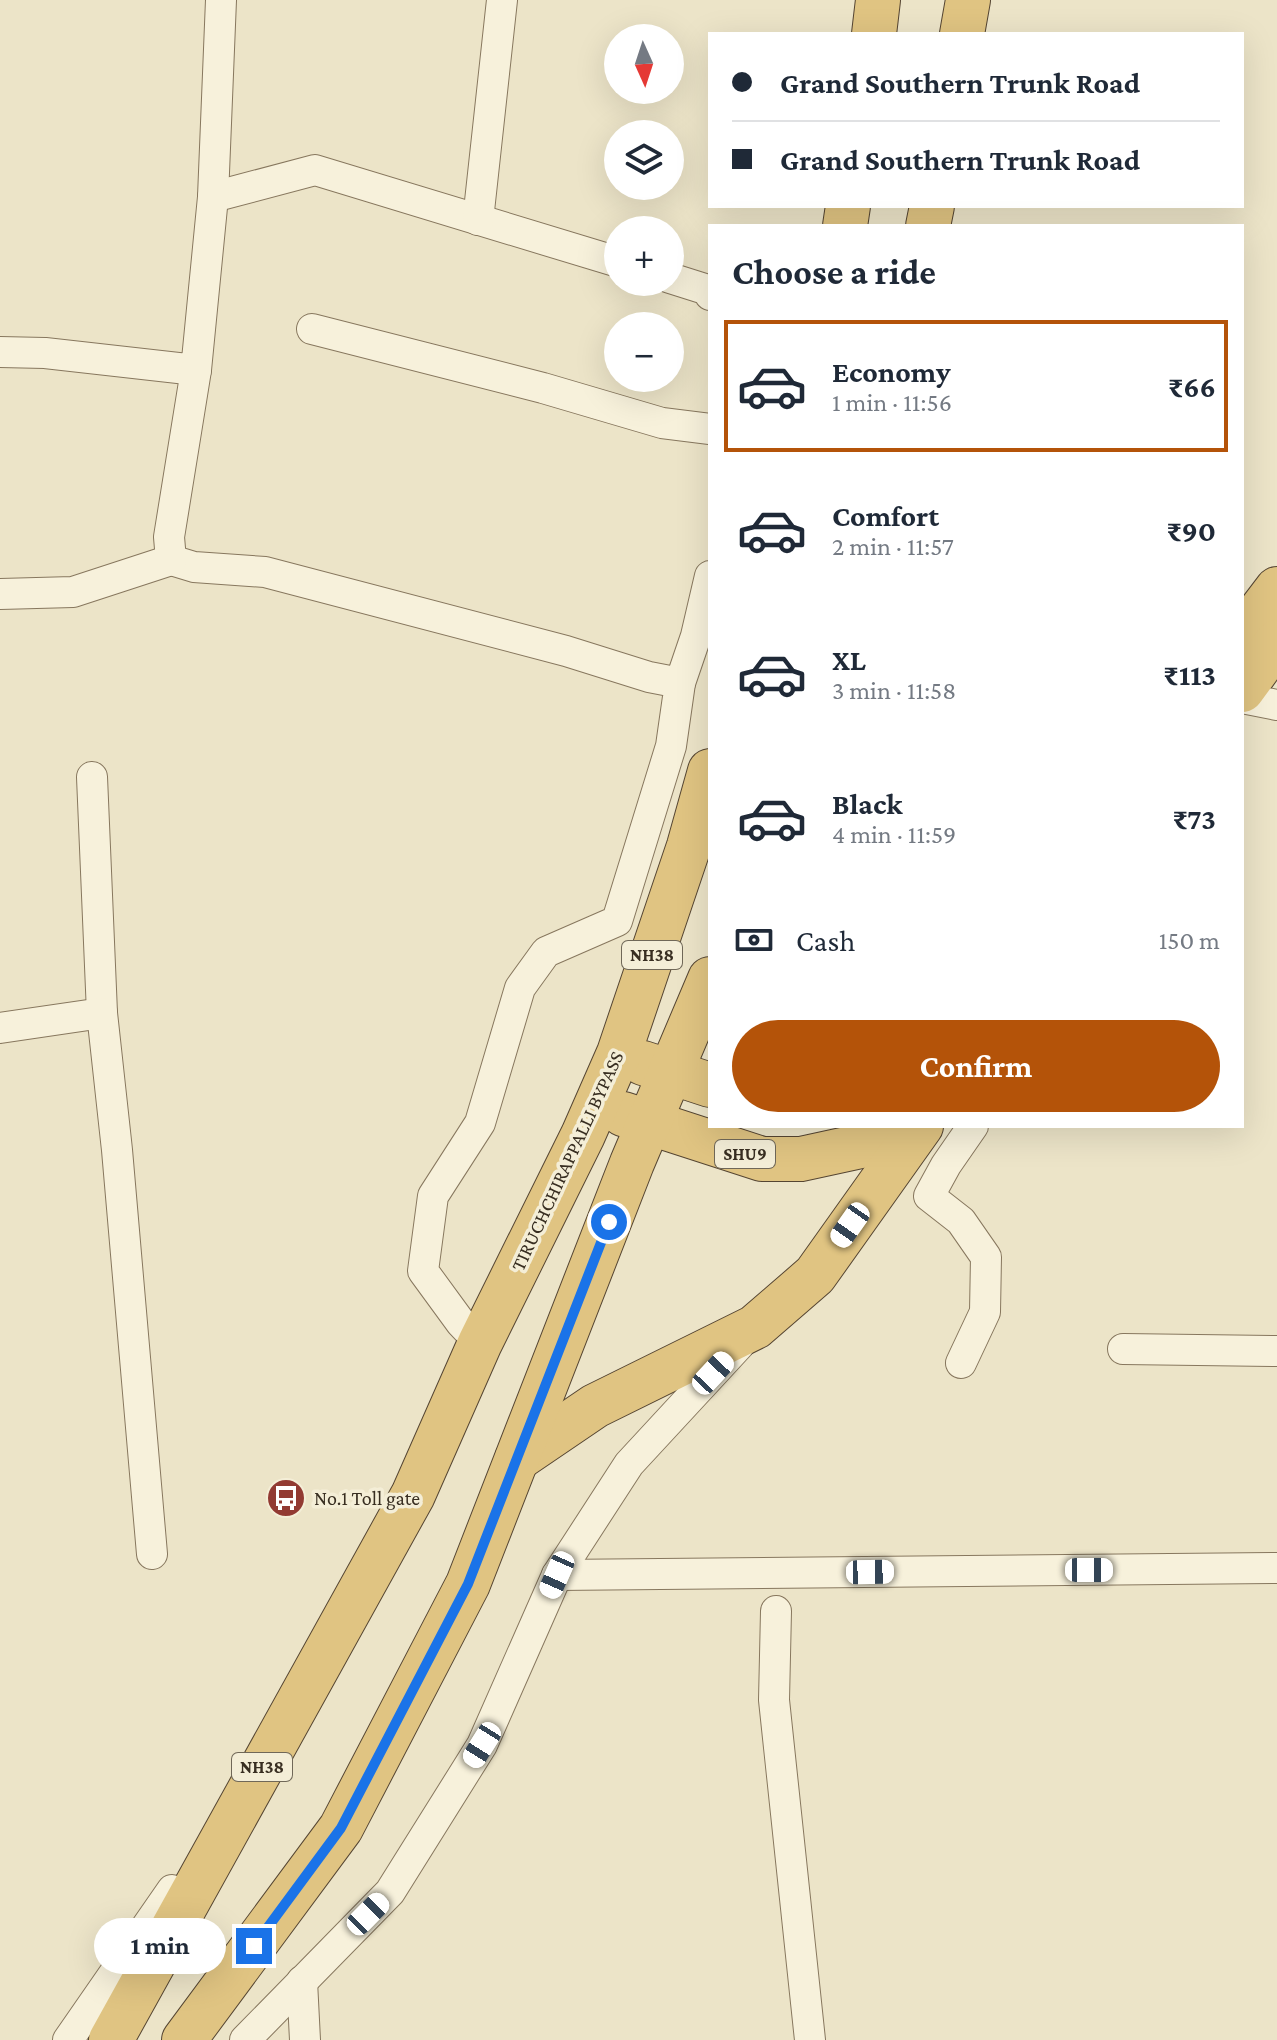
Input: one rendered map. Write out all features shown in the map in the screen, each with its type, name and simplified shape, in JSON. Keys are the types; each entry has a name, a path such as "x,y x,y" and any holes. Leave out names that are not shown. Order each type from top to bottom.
{"highway":[{"path":"874,32 878,0"},
{"path":"962,32 968,0"},
{"path":"1244,632 1277,589"},
{"path":"1244,687 1277,642"},
{"name":"TIRUCHCHIRAPPALLI BYPASS","path":"227,1830 413,1495 480,1343 596,1105 619,1053 689,846 708,778"},
{"name":"NH38","path":"184,2040 341,1828 468,1584 649,1123 691,1079 708,990"},
{"path":"619,1053 691,1079"},
{"name":"SHU9","path":"596,1105 762,1159 801,1159 870,1144 891,1128"},
{"path":"517,1459 595,1406 755,1327 815,1275 920,1128"},
{"name":"NH38","path":"111,2040 227,1830"}],"street":[{"path":"171,560 169,537 196,370 213,197 221,0"},
{"path":"478,220 502,0"},
{"path":"213,197 315,170 604,258"},
{"path":"684,282 708,290"},
{"path":"312,329 543,388 662,423 708,429"},
{"path":"0,352 45,353 196,370"},
{"path":"0,594 73,592 171,560 194,567 265,572 680,683"},
{"path":"480,1343 461,1323 423,1271 433,1196 480,1123 520,988 546,952 617,921 671,746 680,683 696,636 708,585"},
{"path":"1244,698 1277,705"},
{"path":"92,777 102,1013 152,1554"},
{"path":"0,1028 102,1013"},
{"path":"961,1363 985,1312 986,1257 961,1221 929,1196 972,1128"},
{"path":"245,2040 390,1892 482,1745 557,1575 629,1464 755,1327"},
{"path":"1123,1349 1277,1351"},
{"path":"557,1575 1277,1568"},
{"path":"776,1611 774,1700 810,2040"},
{"path":"68,2040 187,1867 227,1830"},
{"path":"302,1981 305,2040"}],"place":[{"name":"No.1 Toll gate","path":"286,1498"}],"route":[{"path":"254,1946 341,1828 468,1584 609,1222"}]}
